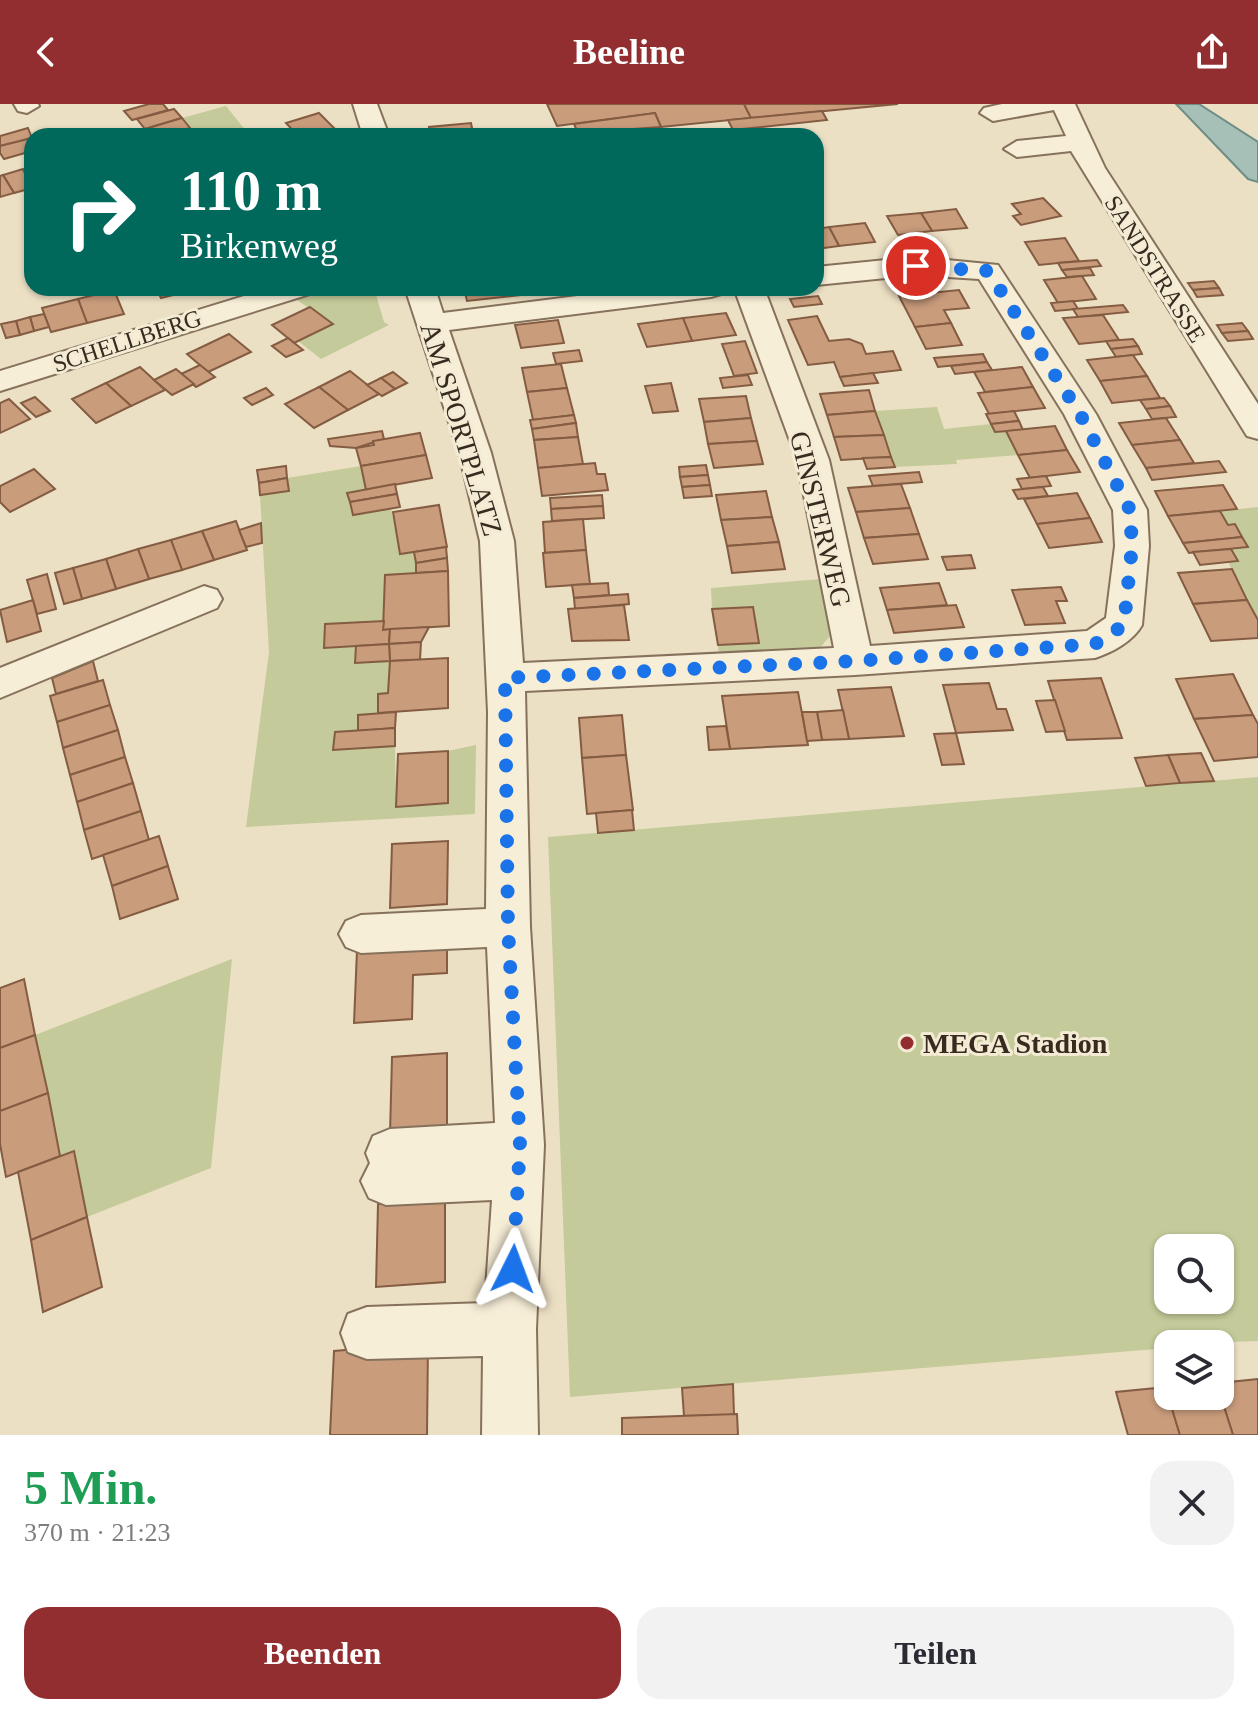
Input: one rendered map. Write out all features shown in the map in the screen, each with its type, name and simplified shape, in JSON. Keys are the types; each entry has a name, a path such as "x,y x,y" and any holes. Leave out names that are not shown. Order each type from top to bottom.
{"street":[{"path":"365,104 373,128"},
{"path":"993,113 1049,104"},
{"name":"SANDSTRASSE","path":"1062,104 1071,115 1078,143 1258,429"},
{"path":"1017,149 1078,143"},
{"path":"505,678 855,661 1095,644 1124,625 1132,546 1130,510 1080,414 988,271 916,266 824,275"},
{"name":"SCHELLBERG","path":"0,381 274,296"},
{"path":"426,306 584,296"},
{"name":"GINSTERWEG","path":"752,296 813,460 855,661"},
{"name":"AM SPORTPLATZ","path":"426,306 475,453 497,541 505,678 508,927 519,1162 510,1329 510,1435"},
{"path":"0,684 204,599"},
{"path":"361,934 508,927"},
{"path":"388,1167 489,1176 519,1162"},
{"path":"367,1333 510,1329"}],"green space":[{"path":"226,106 244,128 190,128 182,118"},
{"path":"312,296 376,296 384,322 389,325 321,359 298,341 332,324 297,300"},
{"path":"937,407 944,429 991,424 995,432 1006,431 1018,455 956,460 957,464 895,467 875,411"},
{"path":"361,466 366,490 350,502 352,514 391,509 400,553 414,552 416,573 385,575 384,621 356,646 356,663 390,661 388,693 378,694 378,713 359,715 358,730 395,746 396,807 448,803 448,751 476,745 475,814 246,827 269,652 260,495 289,491 287,478"},
{"path":"1258,507 1258,620 1228,562 1237,561 1231,549 1248,547 1235,524 1228,525 1220,511"},
{"path":"822,579 830,636 819,649 719,656 718,645 759,642 753,608 712,609 711,588"},
{"name":"MEGA Stadion","path":"1258,777 1258,1341 1234,1342 1234,1330 1154,1330 1154,1349 570,1397 548,837"},
{"path":"232,959 211,1168 87,1217 74,1151 60,1156 35,1035"}],"water":[{"path":"1176,104 1199,104 1258,142 1258,182 1248,179"}],"building":[{"path":"149,104 163,104 168,110 132,120 124,111"},
{"path":"547,104 744,104 751,118 661,127 655,113 557,126"},
{"path":"744,104 898,104 751,118"},
{"path":"174,109 182,118 148,128 144,128 137,119"},
{"path":"822,111 827,120 732,128 728,120"},
{"path":"319,113 334,128 291,128 286,123"},
{"path":"655,113 661,127 576,128 574,124"},
{"path":"182,118 190,128 148,128"},
{"path":"471,123 472,128 429,128"},
{"path":"24,129 24,140 0,146 0,136"},
{"path":"24,140 24,153 4,159 0,146"},
{"path":"23,169 24,190 14,193 3,175"},
{"path":"3,175 14,193 0,197 0,176"},
{"path":"1043,198 1061,216 1021,225 1013,216 1021,214 1012,204"},
{"path":"956,209 967,228 932,231 921,213"},
{"path":"921,213 932,231 898,235 887,216"},
{"path":"865,223 875,242 839,246 829,227"},
{"path":"829,227 839,246 824,248 824,228"},
{"path":"1065,238 1079,261 1039,265 1025,242"},
{"path":"1097,260 1101,266 1062,270 1058,263"},
{"path":"1090,268 1094,275 1067,277 1062,270"},
{"path":"1082,276 1096,299 1058,303 1044,280"},
{"path":"1214,281 1219,288 1193,290 1188,283"},
{"path":"1219,288 1223,295 1197,297 1193,290"},
{"path":"959,290 969,308 944,310 951,323 915,327 899,296"},
{"path":"116,296 124,314 87,323 78,299"},
{"path":"466,296 512,296 467,301"},
{"path":"818,296 822,304 794,307 790,299"},
{"path":"78,299 87,323 51,332 42,308"},
{"path":"1073,301 1078,309 1055,311 1051,303"},
{"path":"1123,305 1128,312 1078,317 1073,309"},
{"path":"310,307 333,324 294,343 272,325"},
{"path":"726,313 736,335 692,341 683,318"},
{"path":"44,314 49,327 34,331 30,317"},
{"path":"1103,315 1119,340 1079,344 1063,318"},
{"path":"817,316 829,341 849,339 862,344 866,354 893,351 901,370 840,377 834,362 808,365 788,320"},
{"path":"30,317 34,331 20,335 16,321"},
{"path":"683,318 692,341 647,347 638,324"},
{"path":"558,320 564,343 521,348 515,325"},
{"path":"16,321 20,335 6,338 1,324"},
{"path":"951,323 962,345 926,349 915,327"},
{"path":"1242,323 1248,331 1222,333 1217,325"},
{"path":"1248,331 1253,339 1228,341 1222,333"},
{"path":"229,334 251,352 208,372 187,354"},
{"path":"288,338 303,350 286,357 272,346"},
{"path":"1133,339 1138,346 1111,349 1106,341"},
{"path":"745,341 757,373 734,376 722,344"},
{"path":"1138,346 1142,354 1116,357 1111,349"},
{"path":"579,350 582,361 556,364 553,353"},
{"path":"983,354 987,362 938,367 934,358"},
{"path":"1133,355 1147,376 1100,381 1087,360"},
{"path":"987,362 992,370 955,374 951,366"},
{"path":"561,364 567,388 527,392 522,368"},
{"path":"200,365 215,377 196,387 181,374"},
{"path":"140,367 165,390 131,406 106,383"},
{"path":"1022,367 1033,387 985,392 974,372"},
{"path":"176,369 194,384 172,395 154,380"},
{"path":"350,371 379,394 348,410 319,387"},
{"path":"393,372 407,383 395,389 381,378"},
{"path":"873,373 878,383 844,386 840,377"},
{"path":"748,375 752,385 723,388 720,378"},
{"path":"1147,376 1160,398 1112,403 1100,381"},
{"path":"381,378 395,389 382,396 367,385"},
{"path":"106,383 131,406 96,423 72,399"},
{"path":"671,383 678,411 653,413 645,386"},
{"path":"319,387 348,410 314,428 285,404"},
{"path":"1033,387 1045,408 989,414 978,393"},
{"path":"266,388 273,395 252,405 244,398"},
{"path":"567,388 574,415 533,420 527,392"},
{"path":"869,390 875,411 827,415 820,394"},
{"path":"746,396 751,418 704,422 699,399"},
{"path":"35,397 50,411 36,417 21,403"},
{"path":"1164,398 1170,406 1146,409 1140,400"},
{"path":"9,399 30,419 0,433 0,403"},
{"path":"1170,406 1176,417 1152,419 1146,409"},
{"path":"875,411 884,435 834,437 827,415"},
{"path":"1014,411 1019,421 991,424 986,414"},
{"path":"574,415 576,423 532,429 530,420"},
{"path":"751,418 757,441 708,444 704,422"},
{"path":"1166,418 1180,440 1132,445 1119,423"},
{"path":"1019,421 1023,430 995,432 991,424"},
{"path":"576,423 578,437 534,440 532,429"},
{"path":"1055,426 1067,450 1018,455 1006,431"},
{"path":"382,431 384,439 356,448 330,446 328,439"},
{"path":"420,433 426,455 361,466 356,448 374,445 373,441"},
{"path":"884,435 891,457 841,460 834,437"},
{"path":"578,437 583,464 538,468 534,440"},
{"path":"1180,440 1194,463 1146,468 1132,445"},
{"path":"757,441 763,464 714,468 708,444"},
{"path":"1067,450 1080,472 1030,478 1018,455"},
{"path":"426,455 432,478 366,490 361,466"},
{"path":"891,457 895,467 867,469 863,458"},
{"path":"1219,461 1226,472 1152,480 1146,468"},
{"path":"595,463 597,474 605,474 608,490 542,496 538,468"},
{"path":"706,465 708,475 680,477 679,467"},
{"path":"286,466 287,478 259,483 257,470"},
{"path":"34,469 55,489 10,512 0,502 0,486"},
{"path":"919,472 922,482 873,486 869,476"},
{"path":"708,475 710,485 682,487 680,477"},
{"path":"1046,476 1051,486 1022,489 1017,479"},
{"path":"287,478 289,491 260,495 259,483"},
{"path":"395,484 397,494 350,502 347,493"},
{"path":"901,484 910,508 856,512 848,488"},
{"path":"710,485 712,496 684,498 682,487"},
{"path":"1223,485 1237,509 1168,516 1155,491"},
{"path":"1043,487 1048,496 1018,499 1013,490"},
{"path":"766,491 772,517 721,520 716,495"},
{"path":"1077,493 1090,518 1037,524 1024,499"},
{"path":"397,494 400,507 353,515 350,502"},
{"path":"602,495 603,506 551,509 550,498"},
{"path":"439,505 447,547 400,554 393,512"},
{"path":"603,506 604,518 552,521 551,509"},
{"path":"910,508 919,534 864,538 856,512"},
{"path":"1220,511 1228,525 1235,524 1242,537 1183,543 1168,516"},
{"path":"772,517 779,542 727,546 721,520"},
{"path":"1090,518 1102,542 1049,548 1037,524"},
{"path":"583,519 586,550 545,553 543,522"},
{"path":"236,521 247,550 214,560 202,531"},
{"path":"261,523 262,543 246,547 239,530"},
{"path":"202,531 214,560 182,570 171,540"},
{"path":"919,534 928,559 873,564 864,538"},
{"path":"1242,537 1248,547 1189,553 1183,543"},
{"path":"171,540 182,570 149,579 138,549"},
{"path":"779,542 785,569 732,573 727,546"},
{"path":"446,547 447,558 416,563 414,552"},
{"path":"138,549 149,579 116,589 106,559"},
{"path":"1231,549 1238,561 1200,565 1193,552"},
{"path":"586,550 590,584 546,587 543,553"},
{"path":"971,555 975,568 947,570 942,557"},
{"path":"447,558 448,571 416,573 416,563"},
{"path":"106,559 116,589 82,599 73,568"},
{"path":"73,568 82,599 64,604 55,573"},
{"path":"1232,569 1247,600 1193,604 1178,573"},
{"path":"448,571 449,626 383,630 385,575"},
{"path":"47,574 56,609 37,614 27,580"},
{"path":"608,583 609,595 574,598 572,585"},
{"path":"939,583 947,605 887,610 880,588"},
{"path":"1061,587 1067,601 1056,601 1065,623 1025,625 1012,590"},
{"path":"628,594 629,604 575,609 574,598"},
{"path":"33,600 41,631 7,642 0,610"},
{"path":"1247,600 1258,620 1258,638 1211,641 1193,604"},
{"path":"624,605 629,640 572,641 568,609"},
{"path":"956,605 964,627 894,633 887,610"},
{"path":"753,607 759,643 718,645 712,609"},
{"path":"384,621 383,630 390,629 389,644 324,648 325,624"},
{"path":"429,627 421,642 389,644 390,629"},
{"path":"421,642 420,660 390,661 389,644"},
{"path":"389,644 390,661 355,663 356,646"},
{"path":"448,658 448,708 378,713 378,694 388,693 390,661"},
{"path":"93,661 98,681 56,694 52,678"},
{"path":"1233,674 1253,715 1194,719 1176,679"},
{"path":"1101,678 1122,738 1067,740 1048,681"},
{"path":"103,680 110,705 57,722 50,696"},
{"path":"989,683 997,709 1006,709 1013,730 956,733 943,685"},
{"path":"891,687 904,736 849,739 838,690"},
{"path":"798,692 808,745 730,749 722,696"},
{"path":"1055,700 1065,731 1046,732 1036,701"},
{"path":"110,705 118,730 63,748 57,722"},
{"path":"843,710 849,739 822,740 817,712"},
{"path":"396,712 395,728 358,731 358,715"},
{"path":"802,712 817,712 822,740 807,741"},
{"path":"622,715 626,755 582,758 579,718"},
{"path":"1253,715 1258,724 1258,757 1214,761 1194,719"},
{"path":"726,726 730,749 709,750 707,727"},
{"path":"395,728 395,746 333,750 335,732"},
{"path":"118,730 125,757 70,775 63,748"},
{"path":"956,733 964,764 942,765 934,734"},
{"path":"448,751 448,803 396,807 398,754"},
{"path":"1201,753 1214,781 1180,783 1168,755"},
{"path":"626,755 633,810 587,814 582,758"},
{"path":"1168,755 1180,783 1146,786 1135,758"},
{"path":"125,757 133,783 77,802 70,775"},
{"path":"133,783 141,811 84,830 77,802"},
{"path":"632,810 634,830 598,833 596,813"},
{"path":"141,811 149,840 92,859 84,830"},
{"path":"159,836 168,866 112,886 103,855"},
{"path":"448,841 447,904 390,908 392,844"},
{"path":"168,866 178,899 120,919 112,886"},
{"path":"447,944 447,973 413,975 412,1019 354,1023 357,950"},
{"path":"24,979 35,1035 0,1048 0,988"},
{"path":"35,1035 48,1093 0,1111 0,1048"},
{"path":"447,1053 447,1130 390,1134 392,1057"},
{"path":"48,1093 60,1156 6,1177 0,1144 0,1111"},
{"path":"74,1151 87,1217 31,1240 18,1172"},
{"path":"445,1199 445,1282 376,1287 378,1204"},
{"path":"87,1217 102,1287 43,1312 31,1240"},
{"path":"428,1343 427,1435 330,1435 334,1351"},
{"path":"1258,1379 1258,1435 1233,1435 1225,1410 1234,1410 1234,1382"},
{"path":"733,1384 734,1415 684,1416 682,1388"},
{"path":"1154,1388 1154,1410 1173,1410 1180,1435 1128,1435 1116,1392"},
{"path":"1172,1410 1225,1410 1233,1435 1180,1435"},
{"path":"737,1414 738,1435 622,1435 622,1418"}],"place":[{"name":"MEGA Stadion","path":"907,1043"}],"route":[{"path":"513,1269 520,1145 508,927 505,678 855,661 1095,644 1124,625 1132,546 1130,510 1080,414 988,271 916,266"}]}
